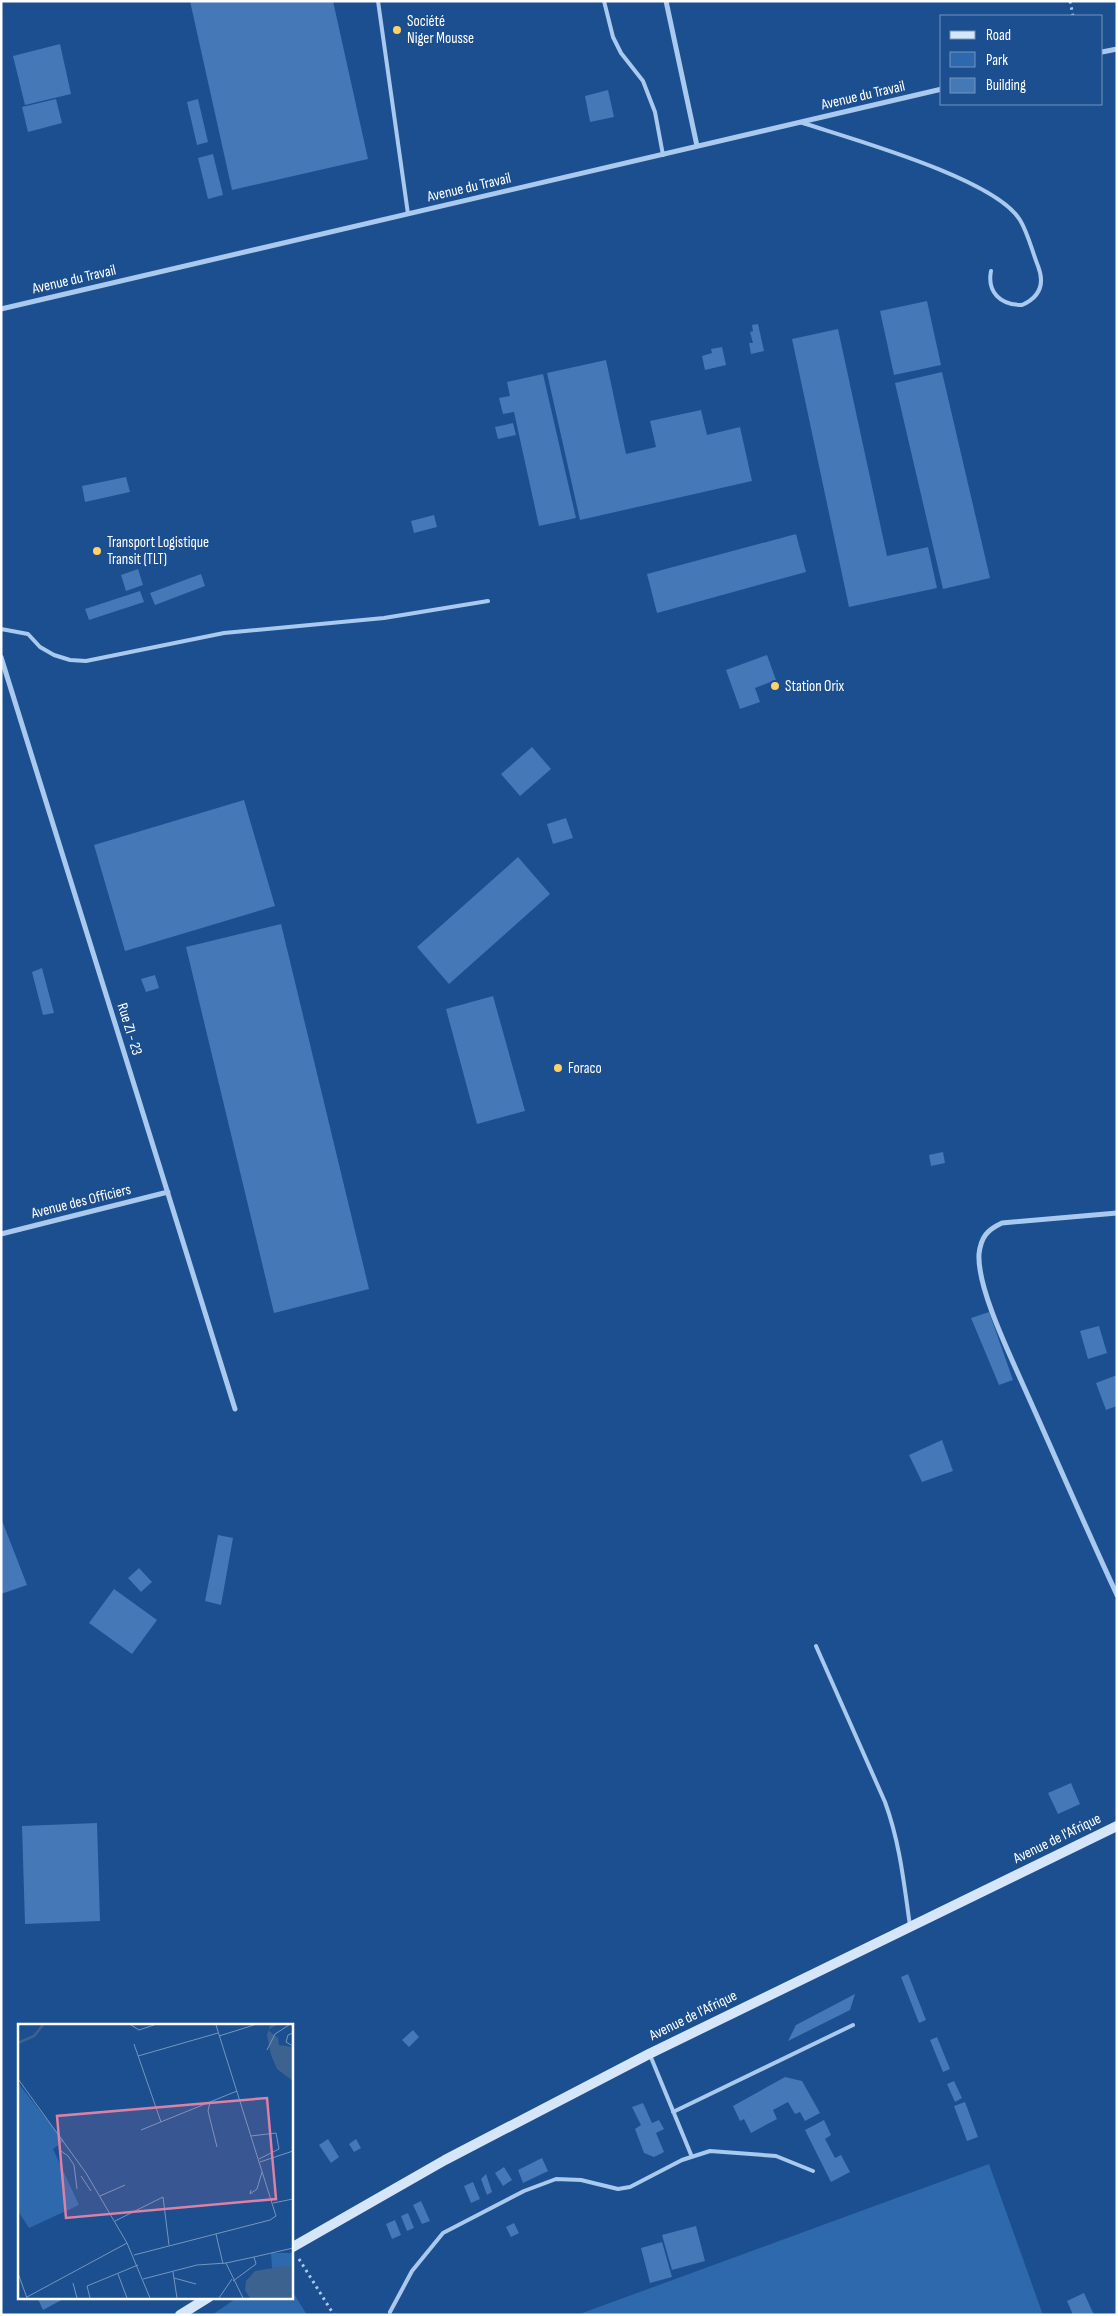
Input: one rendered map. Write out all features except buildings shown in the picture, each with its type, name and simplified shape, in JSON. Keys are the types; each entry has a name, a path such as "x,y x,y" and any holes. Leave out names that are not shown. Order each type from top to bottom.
{"main road":[{"name":"Avenue de l'Afrique","path":"294,2252 445,2160 649,2054 1117,1826"},
{"path":"180,2315 207,2298"}],"street":[{"path":"666,1 697,146"},
{"path":"1103,52 1117,49"},
{"name":"Avenue du Travail","path":"1,309 940,89"},
{"name":"Rue ZI - 23","path":"1,657 235,1409"},
{"name":"Avenue des Officiers","path":"1,1234 168,1192"},
{"path":"1117,1214 1002,1223 989,1229 981,1240 979,1256 984,1283 1002,1338 1117,1595"}],"lane":[{"path":"378,1 408,214"},
{"path":"604,1 613,37 620,53 643,81 655,112 663,155"},
{"path":"800,122 939,168 994,196 1019,219 1041,274 1042,287 1030,301 1022,305 1004,302 996,297 992,289 989,280 991,271"},
{"path":"1,629 28,634 40,647 54,655 70,660 86,661 224,633 384,618 488,602"},
{"path":"816,1646 885,1802 894,1828 902,1859 910,1926"},
{"path":"673,2112 853,2025"},
{"path":"649,2054 692,2157"},
{"path":"390,2312 412,2271 443,2233 524,2191 556,2179 581,2180 618,2189 630,2187 692,2157 710,2151 776,2156 813,2171"}],"path":[{"path":"1070,1 1073,15"},
{"path":"294,2252 334,2315"}],"green space":[{"path":"989,2164 1043,2315 577,2315"},
{"path":"292,2291 307,2315 212,2315 237,2298 292,2298"}],"place":[{"name":"Société Niger Mousse","path":"397,30"},
{"name":"Transport Logistique Transit (TLT)","path":"97,551"},
{"name":"Station Orix","path":"775,686"},
{"name":"Foraco","path":"558,1068"}]}
